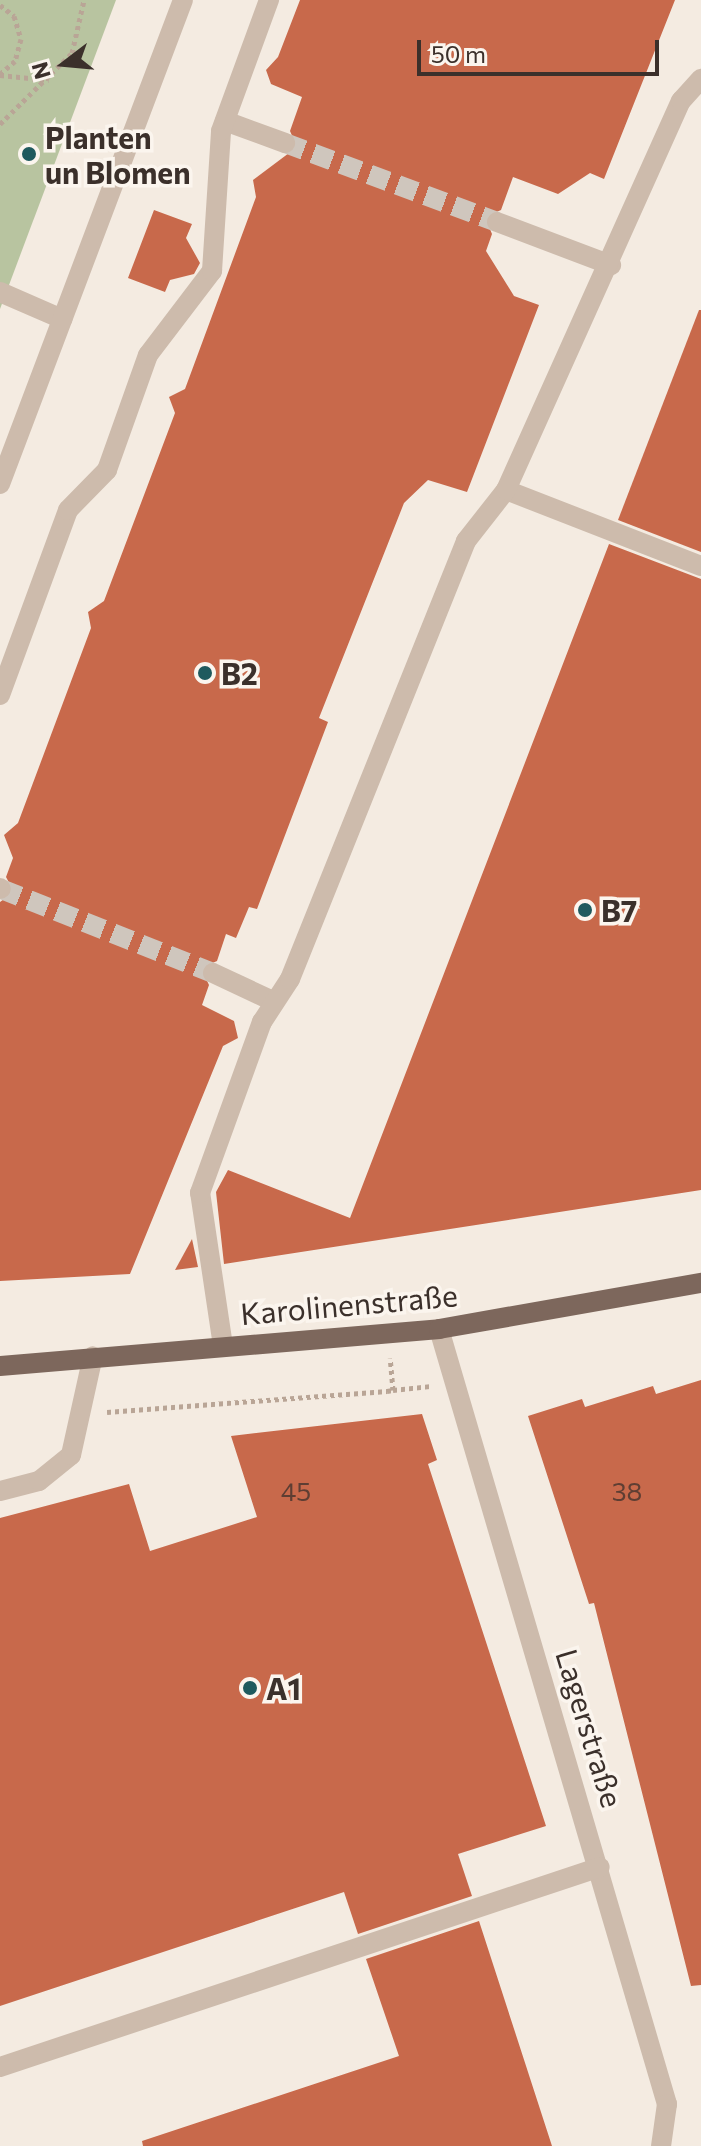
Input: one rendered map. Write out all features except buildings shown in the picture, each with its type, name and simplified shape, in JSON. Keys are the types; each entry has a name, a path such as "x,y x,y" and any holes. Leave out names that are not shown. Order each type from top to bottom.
{"main road":[{"name":"Karolinenstraße","path":"0,1366 439,1329 701,1283"}],"street":[{"path":"0,484 183,0"},
{"path":"0,695 68,510 107,470 148,355 212,271 225,121 269,0"},
{"path":"223,1346 200,1193 262,1022 290,979 466,541 506,490 611,265 681,101 701,79"},
{"path":"225,121 285,143"},
{"path":"497,222 611,265"},
{"path":"0,292 62,319"},
{"path":"506,490 701,566"},
{"path":"213,973 275,1002"},
{"name":"Lagerstraße","path":"439,1329 600,1867 667,2104 661,2146"},
{"path":"0,1491 39,1481 71,1455 93,1356"},
{"path":"0,2067 600,1867"}],"path":[{"path":"0,124 49,80 72,53 84,0"},
{"path":"0,5 14,16 21,39 15,61 0,75"},
{"path":"0,75 49,80"},
{"path":"387,1333 393,1390"},
{"path":"80,1414 455,1383"}],"green space":[{"name":"Planten un Blomen","path":"0,0 116,0 0,309"}],"tunnel":[{"path":"285,143 497,222"},
{"path":"1,889 213,973"}],"place":[{"name":"Planten un Blomen","path":"29,154"},
{"name":"B2","path":"205,673"},
{"name":"B7","path":"585,910"},
{"name":"A1","path":"250,1688"}]}
